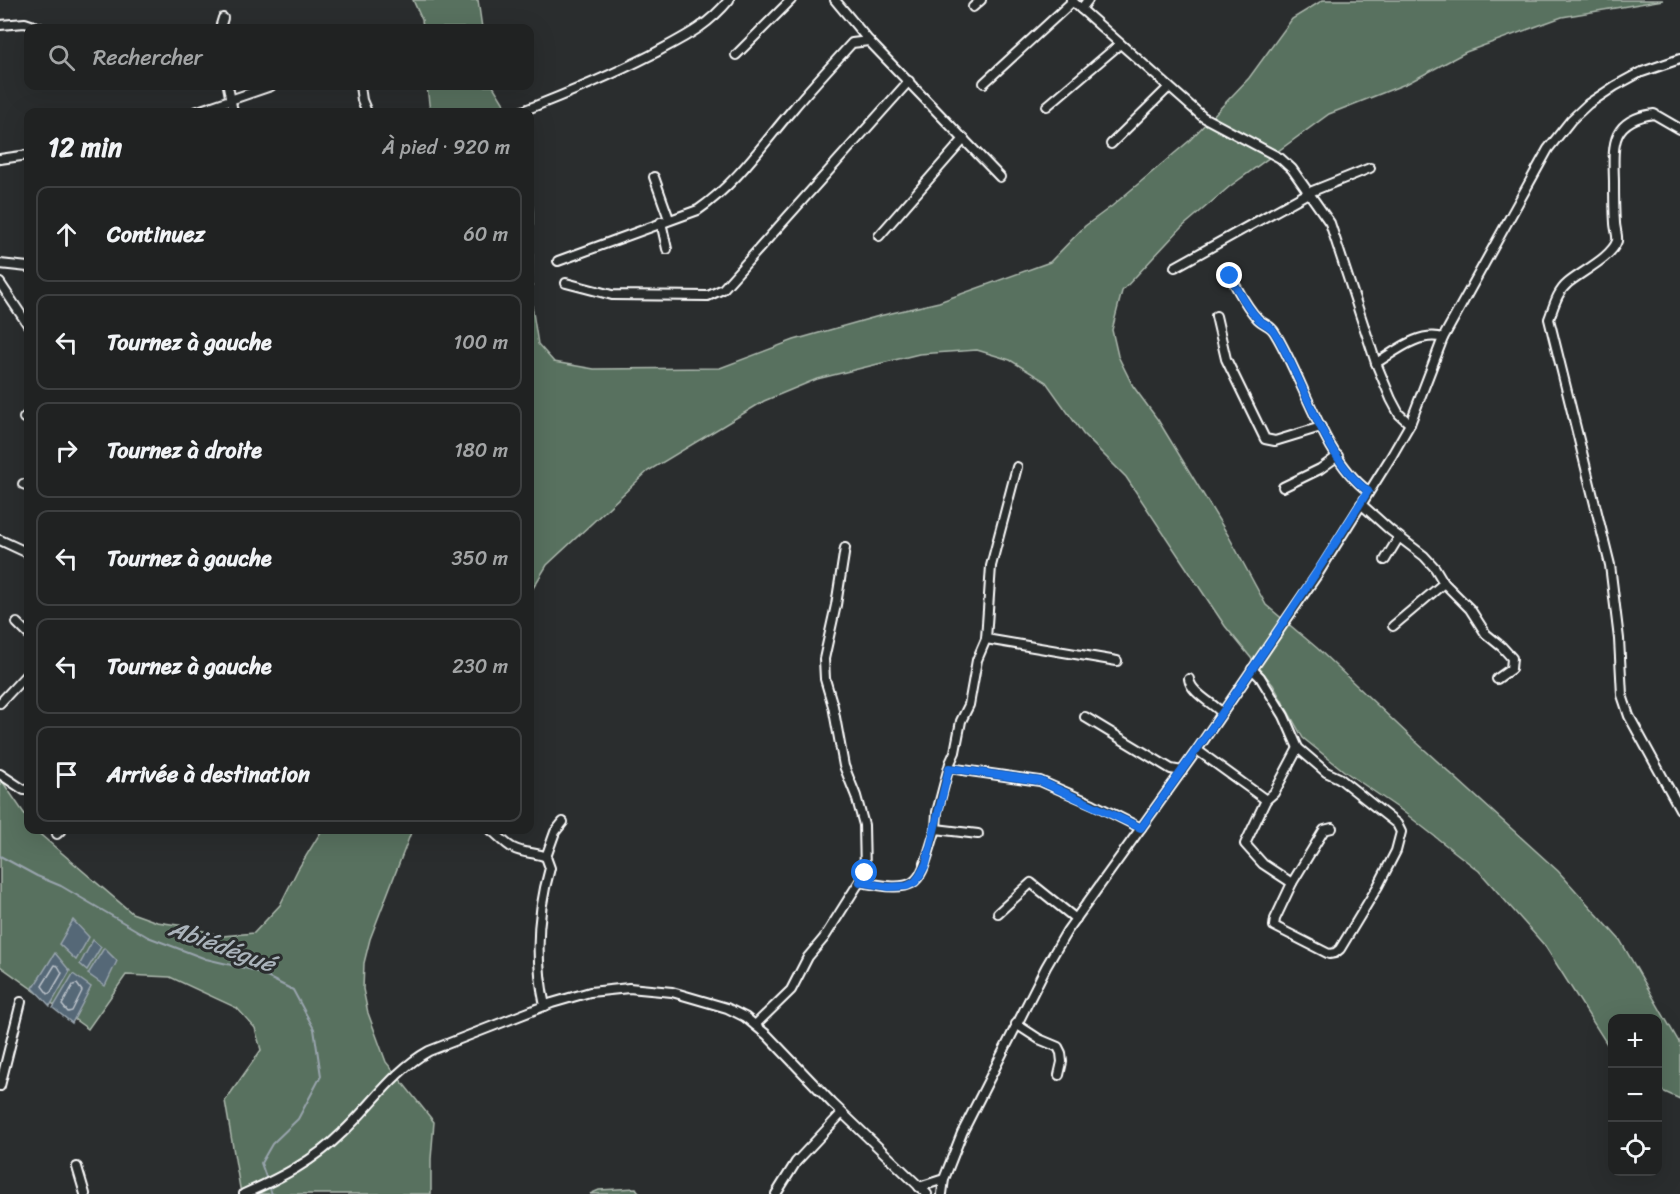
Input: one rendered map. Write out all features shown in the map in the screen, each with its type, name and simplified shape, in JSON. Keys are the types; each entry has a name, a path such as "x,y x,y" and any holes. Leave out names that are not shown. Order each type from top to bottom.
{"street":[{"path":"530,108 581,88 696,32 729,0"},
{"path":"736,55 791,0"},
{"path":"835,0 868,41 1000,177"},
{"path":"973,7 981,0"},
{"path":"1081,9 1088,0"},
{"path":"984,83 1072,1 1203,117 1280,158 1310,192 1330,223 1376,363 1399,414 1410,424"},
{"path":"221,24 223,18"},
{"path":"0,25 28,24"},
{"path":"558,261 698,210 708,203 747,164 794,107 852,43 868,41"},
{"path":"1047,106 1120,44"},
{"path":"942,1194 944,1179 962,1133 1046,966 1076,919 1197,750 1319,572 1361,504 1410,424 1443,338 1548,148 1571,120 1588,104 1639,73 1680,59"},
{"path":"566,283 612,295 708,297 716,294 784,223 837,160 909,81"},
{"path":"1112,144 1169,87"},
{"path":"229,90 232,108"},
{"path":"205,108 260,90"},
{"path":"361,90 365,108"},
{"path":"1680,129 1654,114 1638,116 1620,130 1613,143 1617,240 1612,249 1603,257 1567,284 1557,297 1549,319 1610,565 1619,639 1622,695 1629,716 1680,810"},
{"path":"879,236 964,139"},
{"path":"0,159 24,156"},
{"path":"1175,267 1310,192 1370,168"},
{"path":"654,177 665,221 667,249"},
{"path":"0,264 24,267"},
{"path":"1230,276 1248,308 1260,321 1273,329 1288,355 1321,427 1338,456 1356,483 1368,491"},
{"path":"0,283 24,319"},
{"path":"1216,316 1226,359 1264,439 1275,441 1321,427"},
{"path":"1376,363 1419,338 1434,335 1443,338"},
{"path":"1282,487 1320,470 1338,456"},
{"path":"860,882 889,887 907,886 915,882 926,864 961,721 969,705 977,660 986,639 991,566 1017,467"},
{"path":"1361,504 1424,556 1444,583 1470,609 1486,634 1512,658 1512,669 1497,679"},
{"path":"1385,560 1399,537"},
{"path":"0,540 24,551"},
{"path":"755,1025 791,990 808,957 824,938 865,873 864,825 844,766 833,706 825,679 824,659 836,605 844,548"},
{"path":"1393,626 1444,583"},
{"path":"17,623 24,630"},
{"path":"986,639 1117,661"},
{"path":"1252,669 1260,677 1284,716 1298,748 1326,772 1339,778 1397,824 1401,832 1396,851 1378,886 1340,949 1329,954 1274,926 1292,883 1324,830 1332,828"},
{"path":"0,704 24,677"},
{"path":"1189,679 1195,690 1222,713"},
{"path":"1085,717 1172,768 1182,771"},
{"path":"1292,883 1263,864 1245,844 1266,800 1274,793 1298,748"},
{"path":"1197,750 1266,800"},
{"path":"949,768 1040,781 1141,828"},
{"path":"0,774 24,790"},
{"path":"545,1006 540,971 539,912 550,868 546,857 555,832 563,822"},
{"path":"936,829 978,834"},
{"path":"496,834 512,848 546,857"},
{"path":"998,913 1031,883 1076,919"},
{"path":"244,1194 281,1178 320,1153 343,1133 413,1059 458,1038 545,1006 590,992 630,988 672,992 727,1008 745,1017 767,1035 842,1113 927,1194"},
{"path":"0,1086 21,1002"},
{"path":"1016,1024 1039,1039 1058,1047 1062,1053 1059,1075"},
{"path":"776,1194 796,1162 842,1113"},
{"path":"77,1167 85,1194"},
{"path":"919,1186 944,1179"}],"green space":[{"path":"413,0 478,0 481,24 422,24"},
{"path":"1323,0 1663,0 1562,17 1466,52 1408,83 1329,114 1229,187 1181,228 1122,291 1112,330 1118,356 1133,386 1158,420 1228,535 1266,605 1317,648 1558,871 1620,940 1680,1044 1680,1099 1662,1091 1662,1014 1608,1014 1608,1046 1545,946 1479,871 1303,738 1273,685 1225,626 1126,477 1083,434 1046,382 1010,360 977,350 919,354 817,379 764,401 648,471 547,565 534,586 534,319 538,344 554,362 594,369 720,368 794,340 939,302 1050,262 1085,226 1189,141 1249,78 1292,19"},
{"path":"427,90 495,90 507,108 430,108"},
{"path":"0,778 24,813 24,834 40,834 132,913 157,922 185,926 222,936 254,933 280,905 320,834 410,834 370,939 364,963 363,989 368,1013 386,1062 434,1122 431,1194 241,1194 225,1101 261,1050 255,1028 237,1008 170,977 126,975 88,1029 0,966"},
{"path":"636,1188 640,1194 590,1194 599,1190"}],"water":[{"path":"73,920 89,937 76,960 59,944"},
{"path":"93,940 101,947 87,970 80,964"},
{"path":"104,948 117,961 105,986 88,974"},
{"path":"55,953 70,971 50,1006 33,988"},
{"path":"73,974 91,987 72,1023 53,1008"}],"waterway":[{"name":"Abiédégué","path":"0,856 61,886 148,937 206,959 253,970 293,990 314,1029 321,1076 298,1119 272,1144 261,1163 267,1180"},
{"name":"Abiédégué","path":"269,1186 272,1194"}],"route":[{"path":"865,873 860,882 889,887 907,886 915,882 926,864 949,768 1040,781 1141,828 1319,572 1368,491 1356,483 1350,475 1321,427 1288,355 1273,329 1260,321 1248,308 1230,276"}]}
